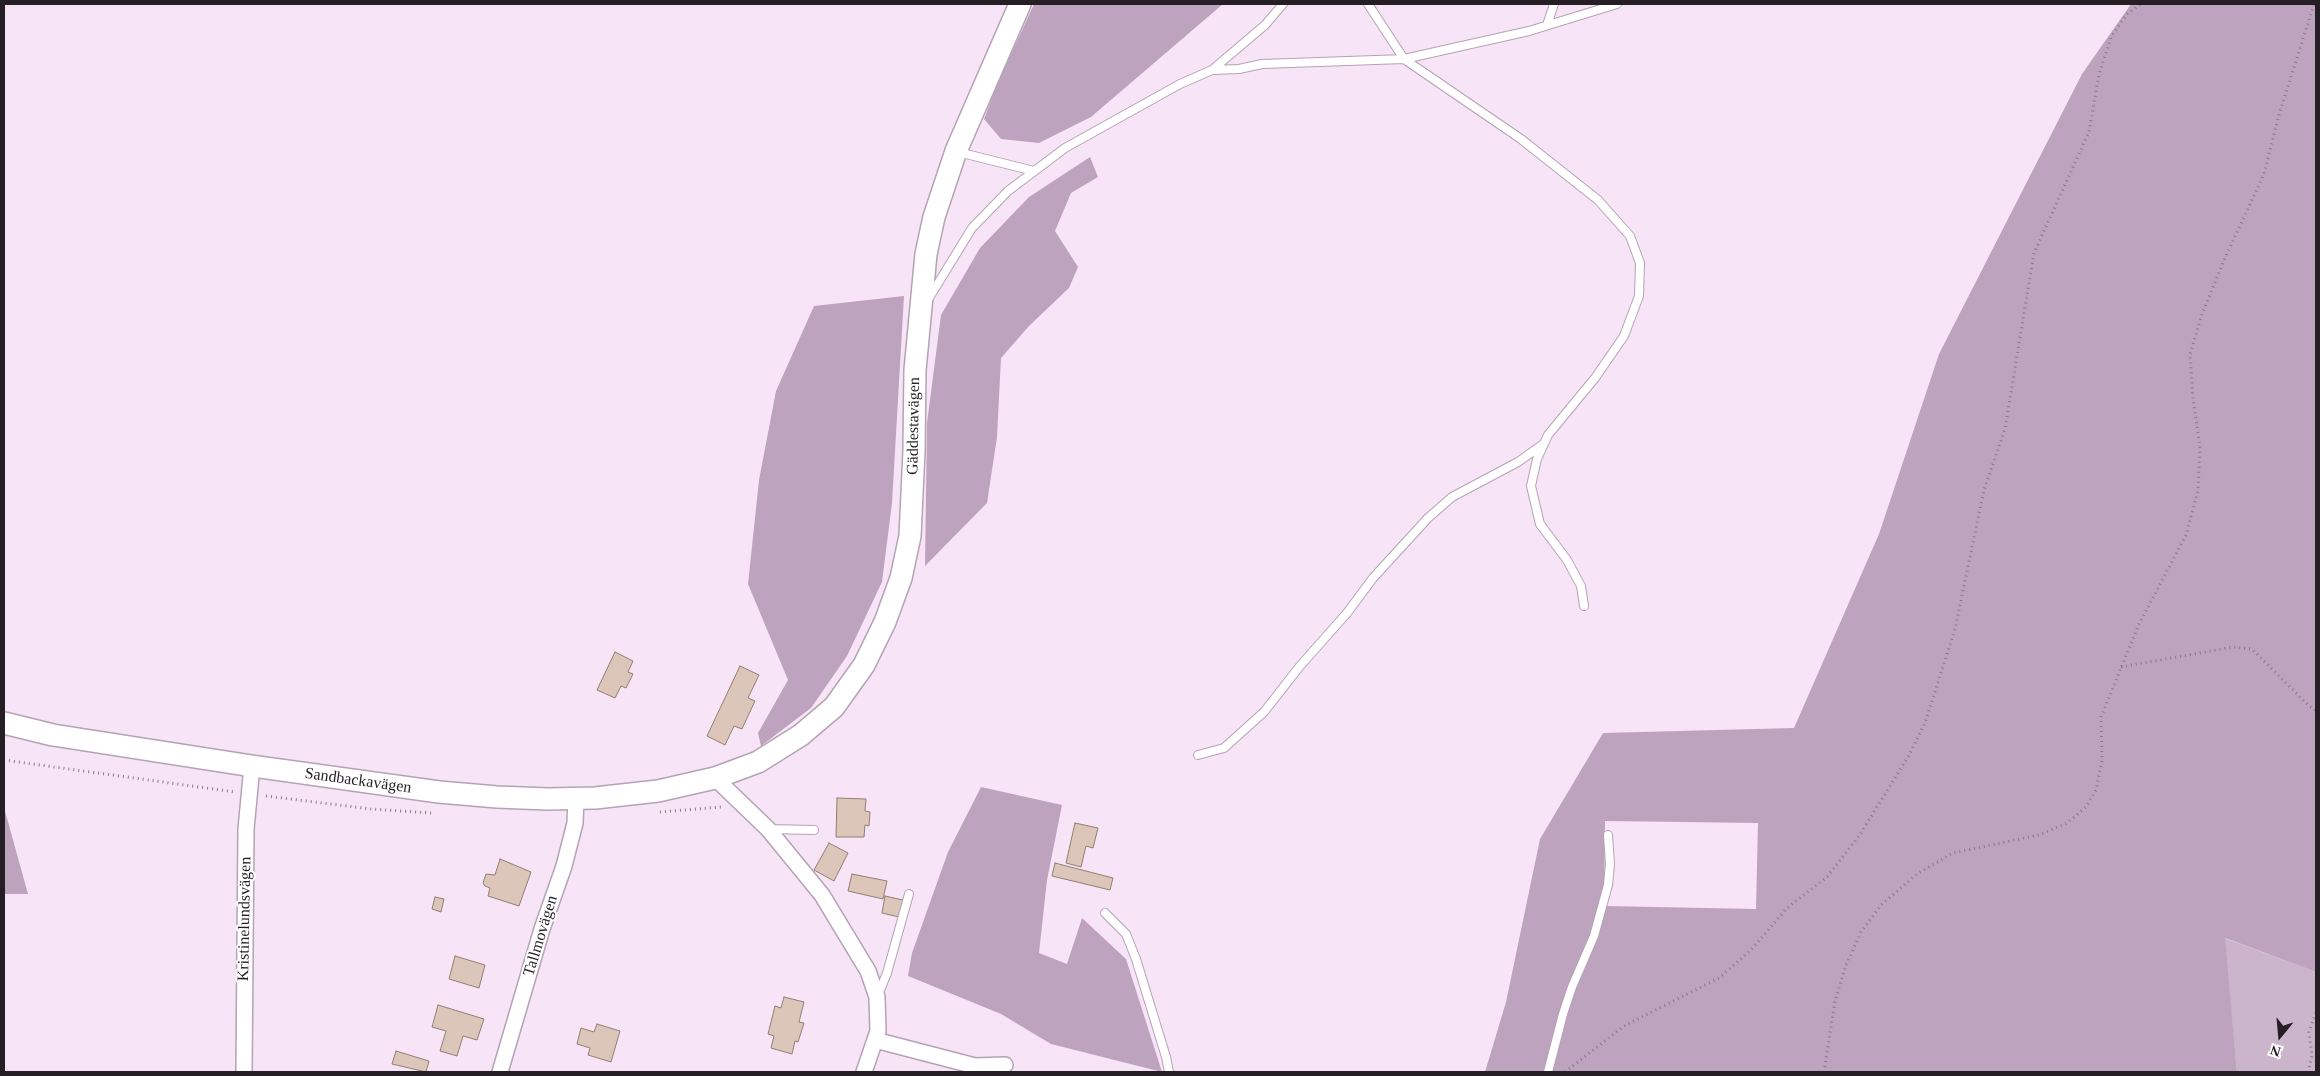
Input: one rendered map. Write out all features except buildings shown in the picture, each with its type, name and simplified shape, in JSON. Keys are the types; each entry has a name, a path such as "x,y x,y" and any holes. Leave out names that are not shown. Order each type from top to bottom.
{"street":[{"name":"Gäddestavägen","path":"715,778 758,762 801,735 834,707 864,666 885,622 901,578 910,536 914,452 914,370 926,254 934,217 956,151 1020,4"},
{"name":"Sandbackavägen","path":"4,723 53,735 252,766 448,793 497,797 576,798 658,792 715,778"},
{"name":"Kristinelundsvägen","path":"244,1072 246,829 252,766"},
{"path":"715,778 768,829 822,895 868,971 878,997 878,1031 864,1072"},
{"name":"Tallmovägen","path":"500,1072 542,929 564,866 575,823 576,798"},
{"path":"875,1040 975,1066 1005,1065"}],"lane":[{"path":"919,320 932,290 972,228 1008,191 1065,148 1180,84 1212,70 1265,25 1283,4"},
{"path":"1368,4 1404,59 1521,139 1598,200 1630,236 1640,263 1639,296 1624,336 1595,378 1548,435 1536,459 1531,486 1540,524 1567,560 1580,586 1584,606"},
{"path":"1547,25 1554,4"},
{"path":"1212,70 1239,69 1262,64 1404,59 1458,48 1547,25 1617,4"},
{"path":"956,151 1034,171"},
{"path":"1198,755 1224,748 1264,712 1300,666 1347,613 1373,578 1415,532 1452,497 1518,462 1544,444"},
{"path":"768,829 814,830"},
{"path":"1548,1072 1569,996 1594,936 1605,895 1610,864 1608,836"},
{"path":"878,997 888,973 909,894"},
{"path":"1105,913 1126,934 1136,959 1166,1057 1168,1072"}],"path":[{"path":"1565,1072 1624,1026 1719,978 1751,950 1787,908 1827,877 1859,836 1909,755 1925,723 1954,629 1984,490 2004,429 2034,253 2089,132 2099,74 2111,37 2127,14 2141,4"},
{"path":"1824,1072 1835,1002 1846,965 1860,932 1881,905 1916,874 1953,854 2038,835 2066,823 2086,807 2096,790 2102,761 2102,717 2139,624 2186,535 2198,491 2200,446 2193,399 2190,354 2202,314 2225,258 2264,174 2278,118 2314,4"},
{"path":"2121,667 2232,647 2252,649 2309,706 2316,710"},
{"path":"2308,1072 2312,1056 2309,1032 2316,1012"}],"shaded area":[{"path":"1034,4 1223,4 1091,117 1039,143 1001,139 984,119 996,87"},
{"path":"2131,4 2316,4 2316,972 2225,938 2237,1072 1485,1072 1506,1002 1540,839 1603,733 1794,728 1879,534 1939,354 2082,74","holes":["1605,821 1758,823 1756,909 1604,906"]},
{"path":"1090,157 1098,177 1071,193 1055,231 1078,267 1069,288 1029,326 1001,358 997,437 987,503 925,566 927,423 941,315 980,248 1029,197"},
{"path":"904,296 892,503 882,582 847,656 811,708 761,746 758,733 788,680 748,584 759,480 776,391 814,306"},
{"path":"981,787 1062,805 1047,880 1039,953 1067,964 1082,918 1126,959 1162,1072 1051,1044 1001,1014 908,976 912,953 948,852"},
{"path":"5,811 28,894 4,894"},
{"path":"2224,938 2316,972 2316,1072 2237,1072"}]}
